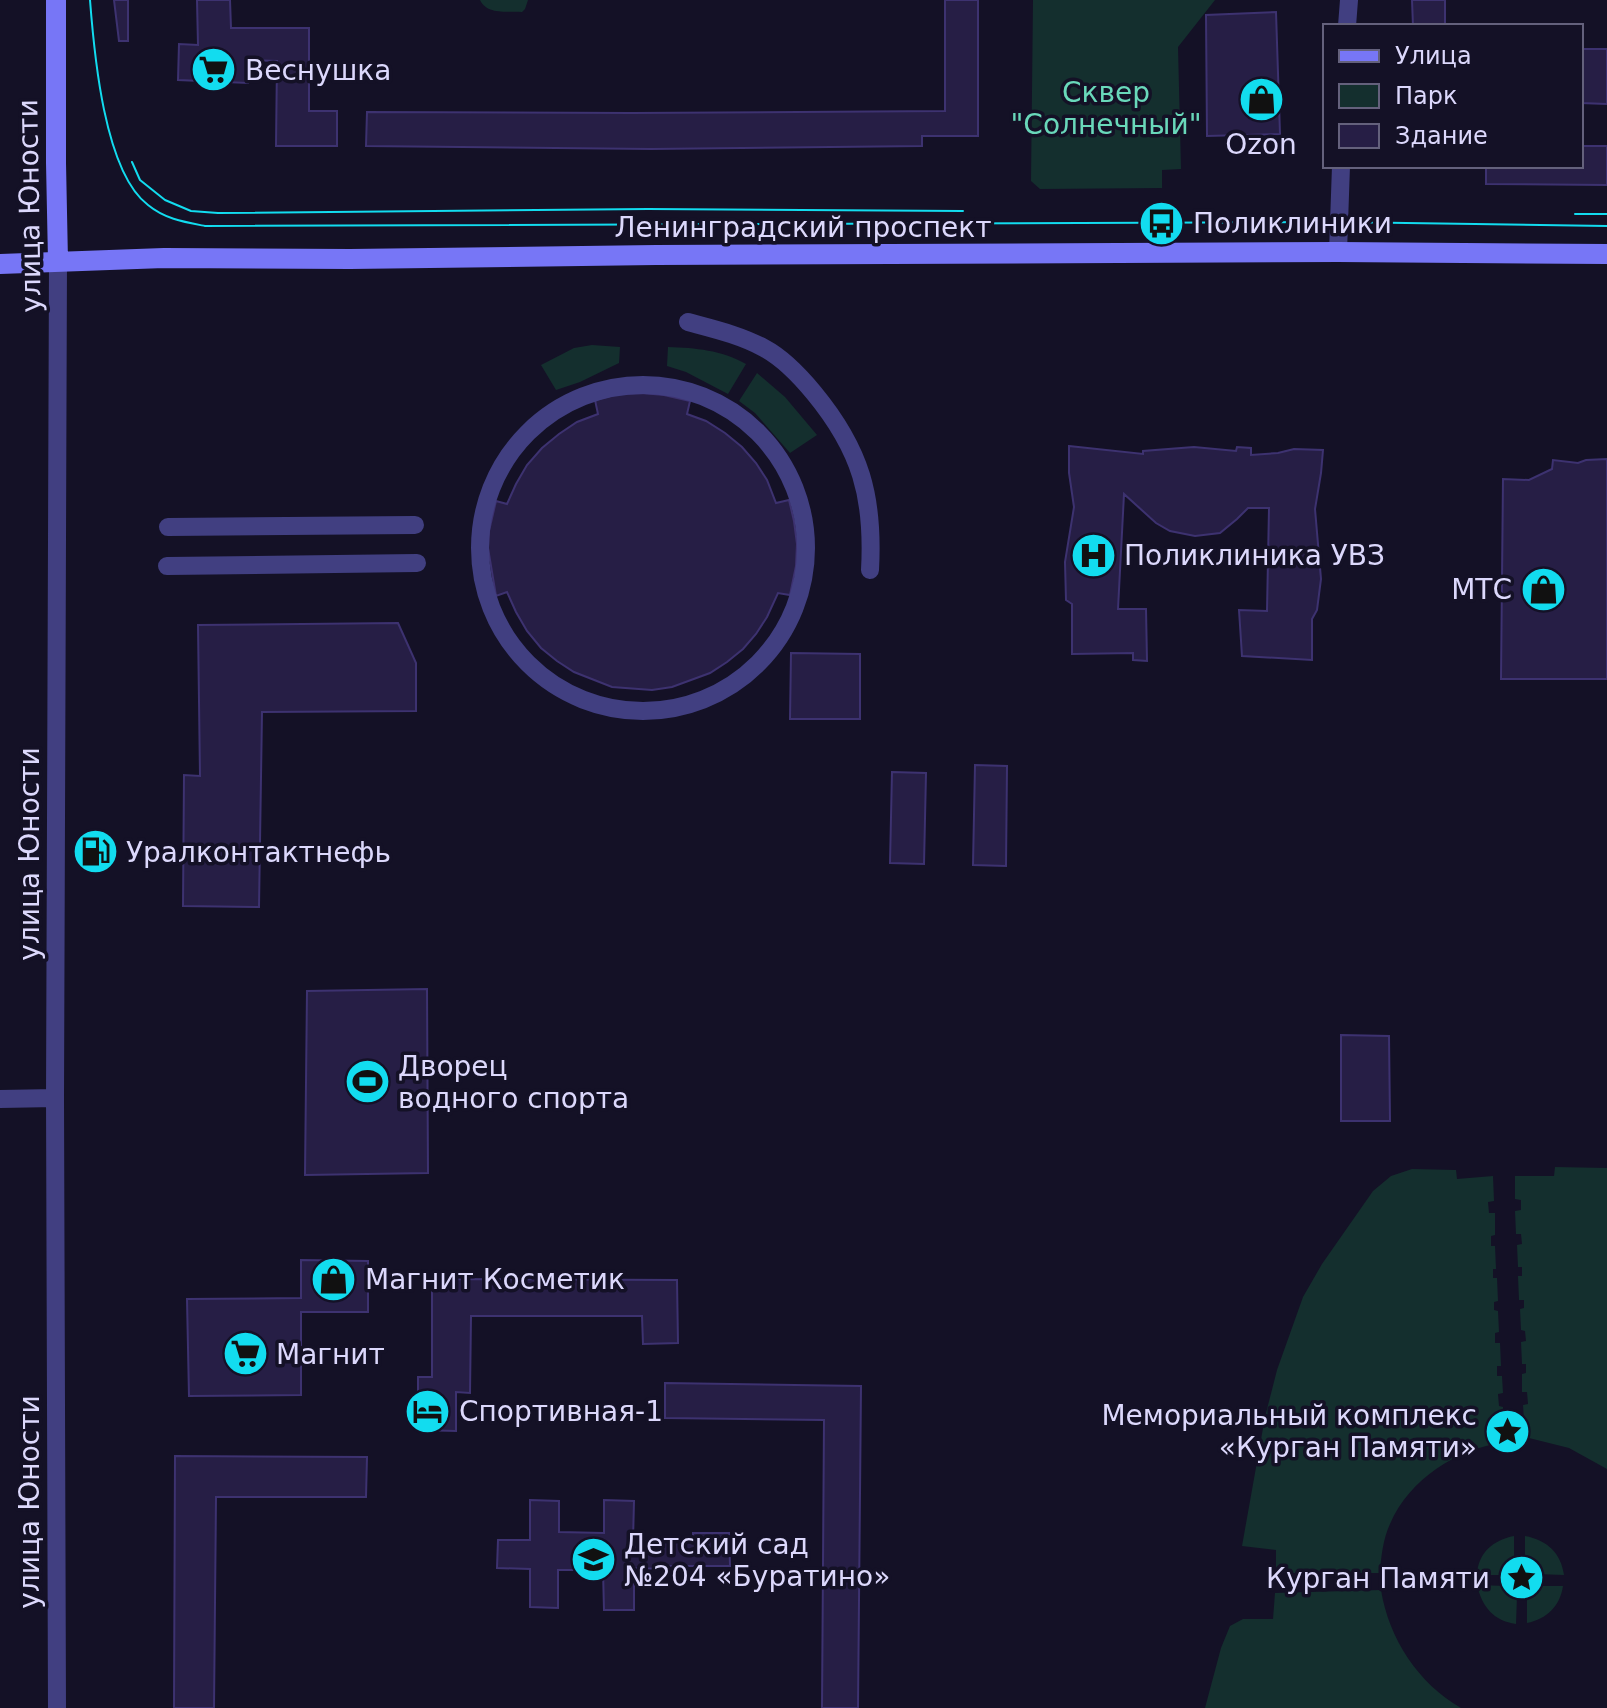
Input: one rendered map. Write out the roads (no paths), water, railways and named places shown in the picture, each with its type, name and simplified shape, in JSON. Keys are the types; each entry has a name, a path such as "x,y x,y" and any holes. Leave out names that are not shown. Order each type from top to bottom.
{"main road":[{"name":"улица Юности","path":"56,0 58,261"},
{"name":"Ленинградский проспект","path":"0,264 164,258 1338,252 1607,254"}],"street":[{"path":"1347,24 1349,0"},
{"path":"1338,252 1341,168"},
{"name":"улица Юности","path":"57,1708 55,1098 58,261"},
{"path":"688,322 735,334 766,349 787,364 841,428 863,481 871,525 870,570"},
{"path":"641,384 666,388 708,399 727,409 760,436 783,463 802,507 806,568 797,606 778,641 756,666 730,687 700,701 668,709 634,711 610,708 585,699 544,676 500,627 485,588 480,549 481,527 489,488 502,462 557,407 584,394 613,386 641,384"},
{"path":"168,527 415,525"},
{"path":"167,566 417,563"},
{"path":"0,1099 55,1098"}],"tram line":[{"path":"90,0 104,110 121,166 133,189 154,210 205,226 1338,222 1607,226"},
{"path":"132,162 140,180 165,200 191,211 218,213 648,209 963,211"},
{"path":"1575,214 1607,214"}],"place":[{"name":"Веснушка","path":"214,70"},
{"name":"Ozon","path":"1261,100"},
{"name":"Поликлиники","path":"1162,223"},
{"name":"Поликлиника УВЗ","path":"1093,555"},
{"name":"МТС","path":"1543,589"},
{"name":"Уралконтактнефь","path":"95,852"},
{"name":"Дворец водного спорта","path":"367,1082"},
{"name":"Магнит Косметик","path":"334,1279"},
{"name":"Магнит","path":"245,1354"},
{"name":"Спортивная-1","path":"428,1411"},
{"name":"Мемориальный комплекс «Курган Памяти»","path":"1508,1431"},
{"name":"Детский сад №204 «Буратино»","path":"593,1560"},
{"name":"Курган Памяти","path":"1521,1578"}],"park label":[{"name":"Сквер \"Солнечный\"","path":"1106,108"}]}
